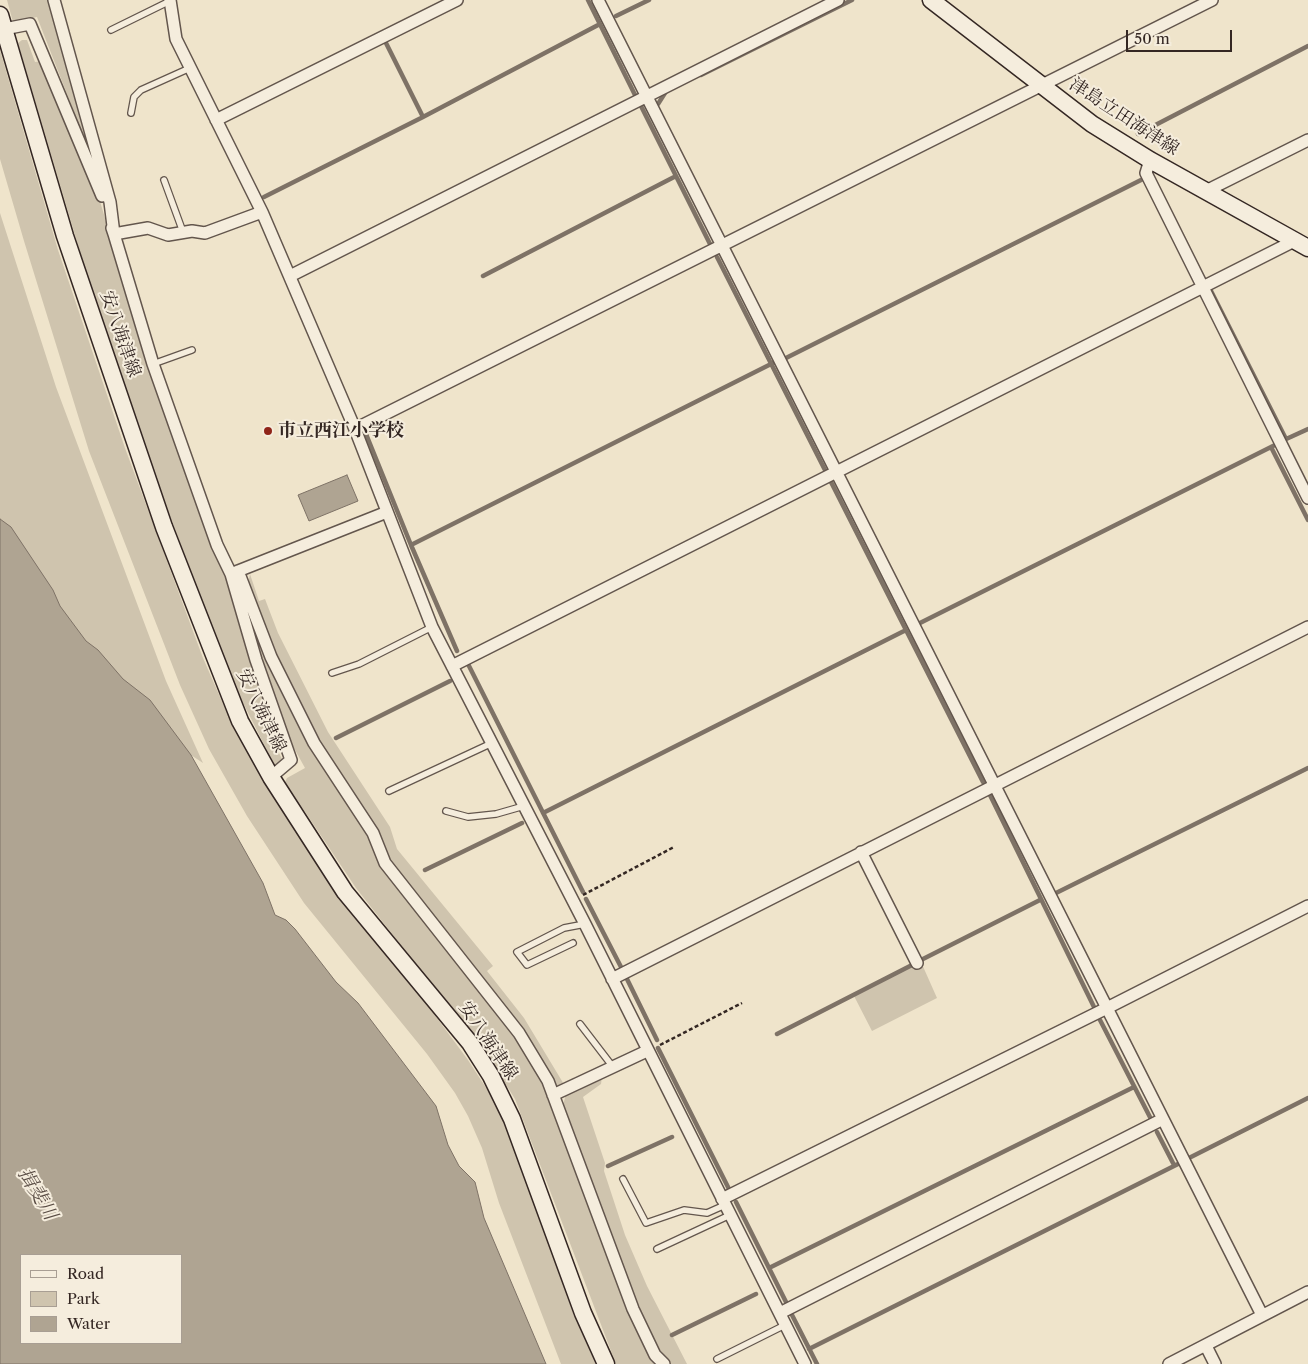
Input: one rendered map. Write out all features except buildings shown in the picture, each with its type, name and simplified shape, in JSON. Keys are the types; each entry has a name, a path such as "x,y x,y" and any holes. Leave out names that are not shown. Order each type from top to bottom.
{"main road":[{"name":"津島立田海津線","path":"931,0 1092,124 1150,160 1301,245"},
{"name":"安八海津線","path":"2,22 65,236 164,527 240,721 272,778 345,892 470,1043 491,1076 512,1120 583,1313 606,1364"}],"street":[{"path":"54,0 110,202 114,234"},
{"path":"170,0 176,40 262,212 290,276 355,429 432,627 585,924 780,1313 802,1363"},
{"path":"216,120 457,0"},
{"path":"598,0 1262,1315"},
{"path":"290,276 646,95 838,0"},
{"path":"355,429 1212,0"},
{"path":"2,22 30,24 103,198 153,364 217,545 234,573 271,657 310,735 373,833 385,863 519,1033 548,1081 633,1309 655,1355 664,1364"},
{"path":"1206,191 1308,140"},
{"path":"1150,160 1146,174 1308,498"},
{"path":"114,234 148,228 168,235 183,232 205,233 262,212"},
{"path":"452,666 1202,289 1301,245"},
{"path":"234,573 387,512"},
{"path":"234,573 256,660 291,760 272,778"},
{"path":"612,978 1308,627"},
{"path":"861,852 917,963"},
{"path":"726,1206 1308,906"},
{"path":"553,1095 647,1051"},
{"path":"780,1313 1163,1120"},
{"path":"1170,1364 1308,1292"},
{"path":"1206,1346 1215,1364"}],"lane":[{"path":"111,30 170,0"},
{"path":"131,113 134,97 141,90 190,68"},
{"path":"164,180 183,232"},
{"path":"153,364 192,350"},
{"path":"332,673 359,664 432,627"},
{"path":"389,792 492,743"},
{"path":"446,811 468,817 496,814 524,806"},
{"path":"573,942 527,965 518,952 564,928 585,924"},
{"path":"580,1024 613,1067"},
{"path":"623,1179 646,1223 684,1210 707,1213 726,1206"},
{"path":"657,1249 726,1206"},
{"path":"717,1359 785,1325"}],"path":[{"path":"572,900 674,847"},
{"path":"647,1051 742,1003"}],"green space":[{"path":"7,0 49,0 104,189 37,17 13,22"},
{"path":"22,40 27,40 35,62 42,61 99,198 148,363 228,577 278,735 272,739 283,761 275,766 235,687 141,440 80,252 18,43"},
{"path":"0,50 58,250 125,448 203,658 234,729 265,784 340,898 431,1010 468,1060 494,1100 512,1136 574,1316 596,1364 561,1364 499,1203 482,1148 468,1116 455,1093 427,1054 304,903 247,816 209,749 180,685 89,451 24,241 0,159"},
{"path":"0,213 56,387 166,681 203,763 0,628"},
{"path":"250,574 259,601 265,599 278,633 328,732 390,827 397,849 493,966 487,971 524,1018 565,1086 556,1088 404,881 389,857 381,836 318,742 275,656 248,584"},
{"path":"254,626 369,835 378,863 514,1032 542,1077 630,1309 655,1364 616,1364 515,1099 488,1056 356,888 285,782 287,778 305,768 284,730 251,627"},
{"path":"921,962 937,998 872,1031 854,996"},
{"path":"602,1077 601,1084 583,1097 605,1163 604,1171 625,1235 647,1286 687,1364 671,1364 657,1346 638,1305 563,1105 566,1094"}],"water":[{"path":"347,475 358,501 309,521 298,495"},
{"name":"揖斐川","path":"0,519 11,527 53,590 60,606 86,641 98,650 123,679 150,700 191,755 263,883 275,915 286,920 295,929 336,982 358,1003 436,1106 448,1145 459,1166 475,1182 484,1218 546,1364 0,1364"}],"waterway":[{"path":"588,0 635,95"},
{"path":"616,16 649,0"},
{"path":"701,75 852,0"},
{"path":"264,197 423,117 600,24"},
{"path":"386,43 423,117"},
{"path":"1138,134 1308,46"},
{"path":"658,104 665,93"},
{"path":"641,106 711,246"},
{"path":"483,276 676,176"},
{"path":"786,358 1141,180"},
{"path":"717,257 826,472"},
{"path":"1210,289 1286,439"},
{"path":"411,545 775,362"},
{"path":"1284,440 1308,429"},
{"path":"366,434 457,651"},
{"path":"920,623 1275,445"},
{"path":"1271,447 1308,520"},
{"path":"831,482 983,782"},
{"path":"543,813 906,630"},
{"path":"468,664 583,892"},
{"path":"336,738 450,681"},
{"path":"1056,893 1308,768"},
{"path":"990,795 1094,1007"},
{"path":"425,870 522,823"},
{"path":"586,899 621,967"},
{"path":"921,960 1040,900"},
{"path":"777,1034 912,965"},
{"path":"627,979 657,1040"},
{"path":"1100,1020 1152,1121"},
{"path":"658,1048 730,1191"},
{"path":"769,1268 1134,1087"},
{"path":"1189,1158 1308,1098"},
{"path":"1157,1132 1174,1165"},
{"path":"608,1166 672,1137"},
{"path":"809,1349 1178,1164"},
{"path":"736,1202 787,1304"},
{"path":"672,1335 756,1294"},
{"path":"792,1315 817,1364"}],"place":[{"name":"市立西江小学校","path":"268,431"}]}
